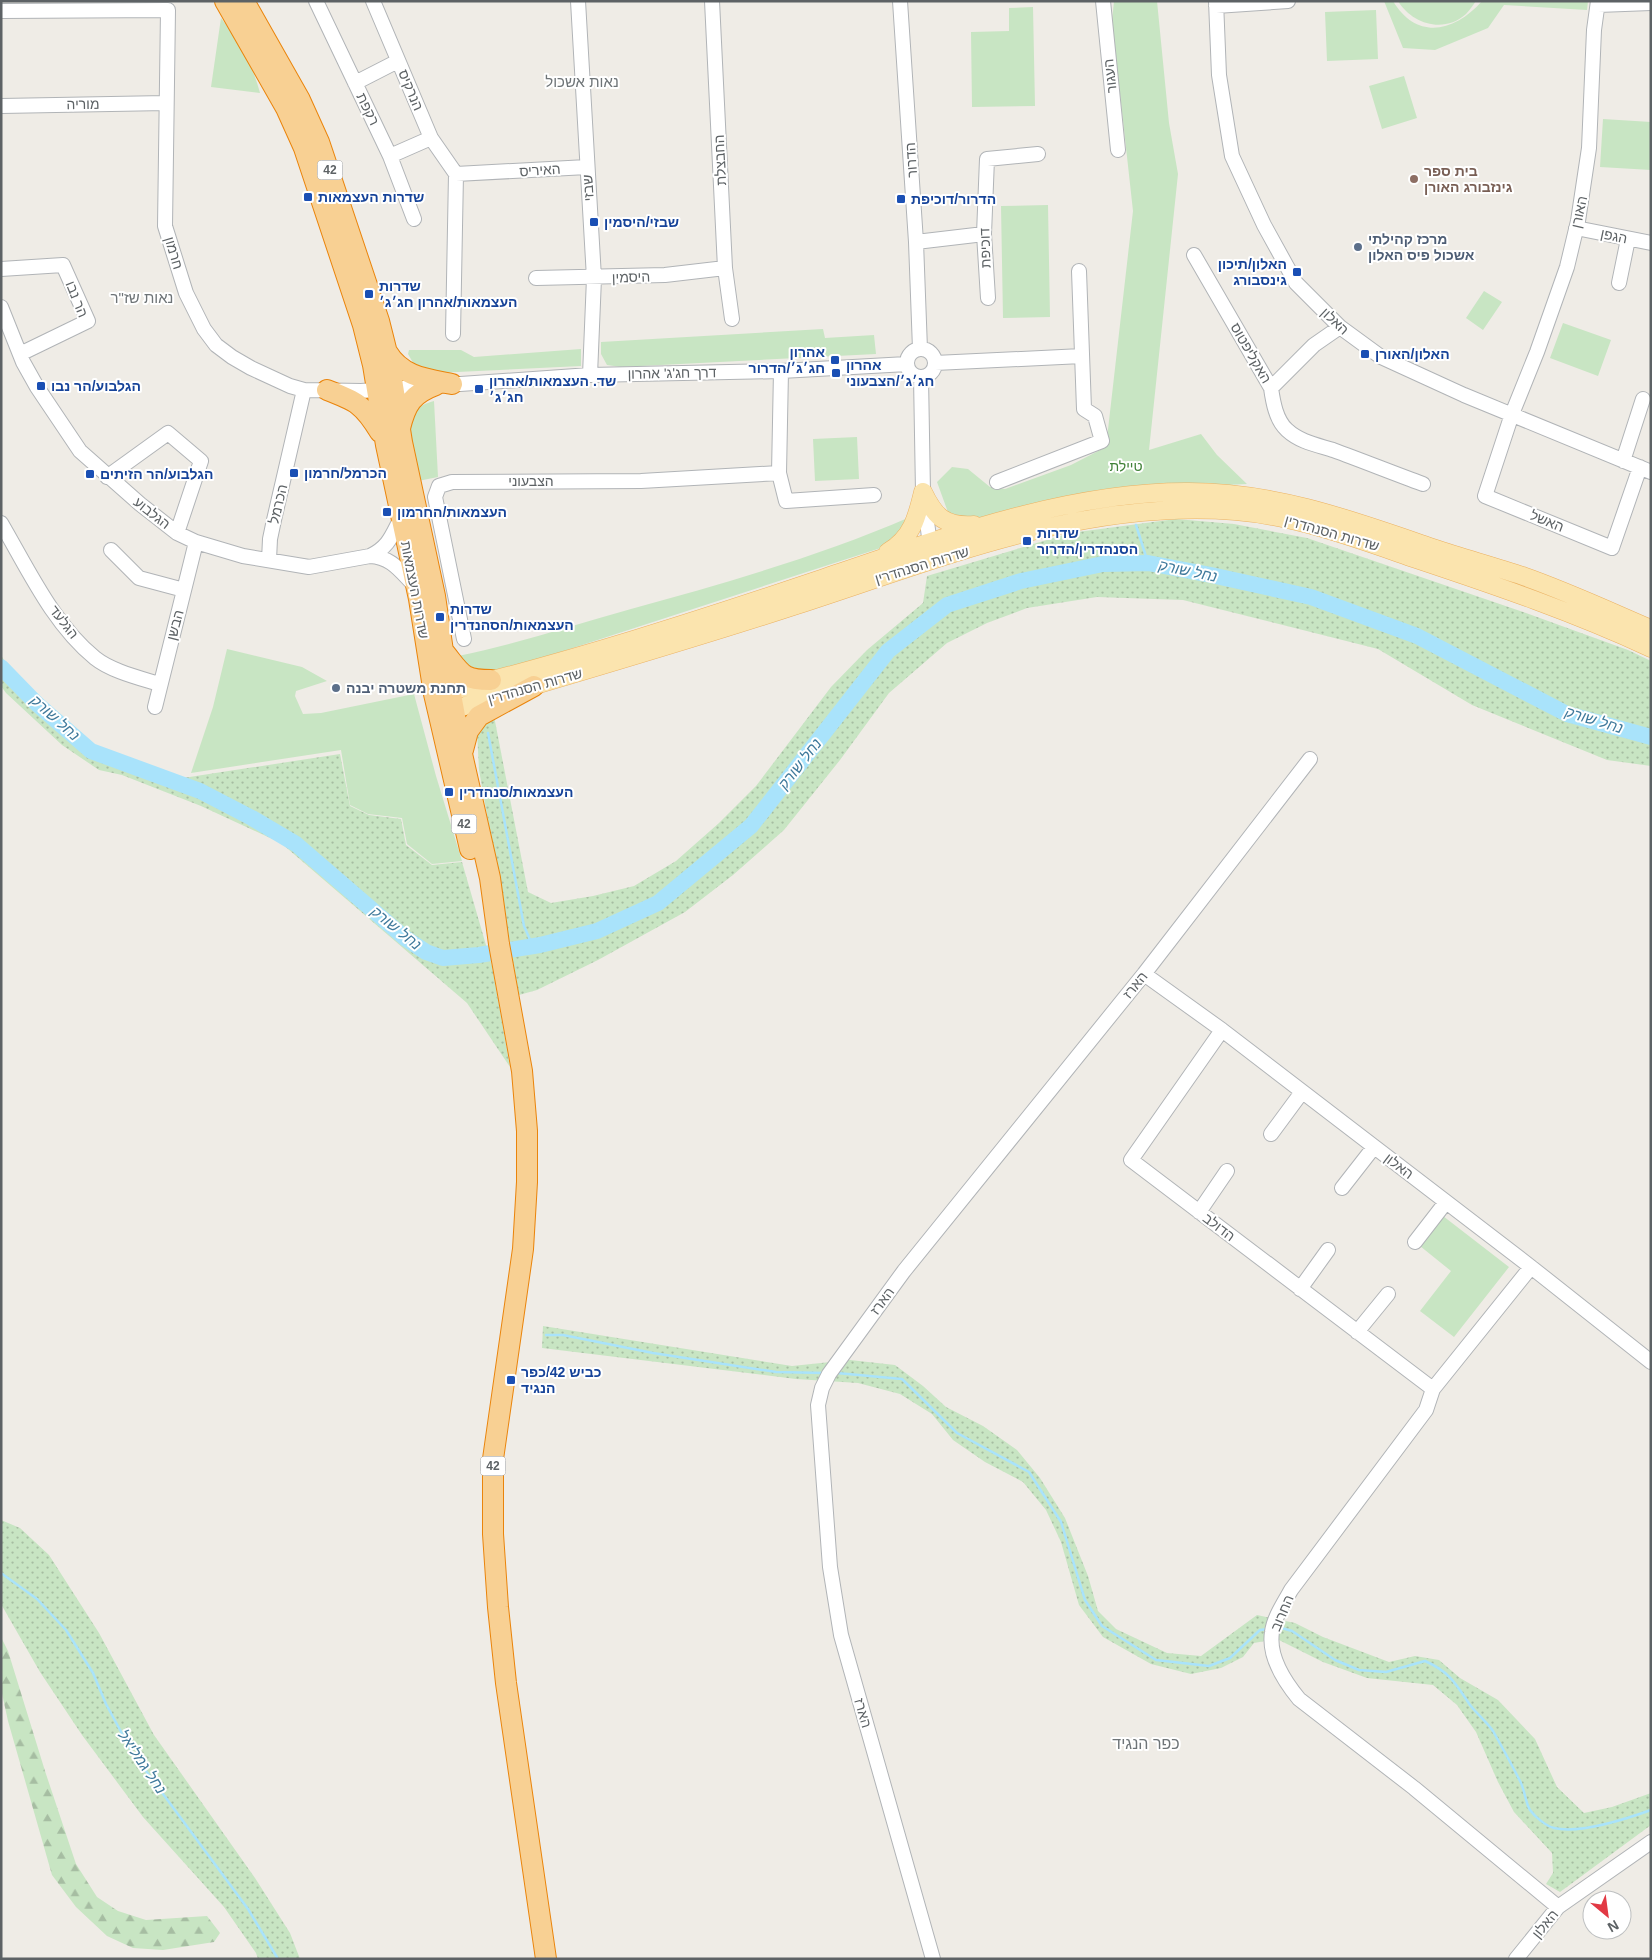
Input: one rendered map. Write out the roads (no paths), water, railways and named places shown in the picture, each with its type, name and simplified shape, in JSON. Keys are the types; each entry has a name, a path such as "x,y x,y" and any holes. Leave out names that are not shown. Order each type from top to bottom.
{"highway":[{"name":"שדרות העצמאות","path":"225,1 286,108 311,167 363,325 373,365 385,389 400,430 435,596 443,651 447,700"},
{"name":"שדרות העצמאות","path":"244,1 300,100 319,142 361,265 387,350 385,389 387,452 416,587 447,700"},
{"path":"387,350 397,365 414,376 444,384"},
{"path":"400,430 405,410 415,396 423,390 444,384"},
{"path":"327,390 358,402 366,410 380,433 387,452"},
{"path":"443,651 465,676 473,680 491,680"},
{"path":"462,754 468,731 479,716 534,686"},
{"name":"42","path":"447,700 462,754 490,878 499,944 522,1071 527,1131 527,1182 523,1250 493,1459 493,1534 506,1683 546,1959"},
{"name":"42","path":"447,700 481,893 499,944"}],"main road":[{"path":"923,492 937,516 951,524 960,526 1000,522"},
{"path":"862,565 891,550 907,536 917,517 923,492"},
{"name":"שדרות הסנהדרין","path":"447,700 491,680 586,655 929,543 1000,522 1111,496 1147,493 1191,492 1230,494 1321,510 1524,577 1599,606 1651,629"},
{"name":"שדרות הסנהדרין","path":"447,700 534,686 796,605 932,560 1061,524 1102,516 1196,510 1236,511 1276,517 1356,539 1532,598 1594,622 1651,648"}],"street":[{"name":"רקפת","path":"316,1 390,156 414,219"},
{"name":"הנרקיס","path":"373,1 431,138 456,174"},
{"name":"שבזי","path":"578,1 594,278 590,375"},
{"name":"החבצלת","path":"712,1 725,268 732,318"},
{"name":"הדרור","path":"900,1 916,242 920,349"},
{"name":"העגור","path":"1103,1 1118,150"},
{"path":"1216,4 1288,1"},
{"path":"1598,3 1651,3"},
{"name":"האורן","path":"1512,414 1547,325 1567,267 1584,190 1589,148 1594,30 1598,3"},
{"name":"האלון","path":"1216,4 1219,75 1232,156 1264,225 1296,283 1340,327 1381,357 1464,395 1645,470"},
{"name":"חרמון","path":"1,11 168,10 165,226 186,293 204,329 216,345 232,357 275,379 304,390 361,391 385,389"},
{"path":"355,83 398,61"},
{"name":"מוריה","path":"1,106 166,103"},
{"path":"390,156 431,138"},
{"name":"דוכיפת","path":"988,298 984,234 987,159 1038,154"},
{"name":"האיריס","path":"456,174 587,167"},
{"path":"453,334 456,174"},
{"name":"הגפן","path":"1576,228 1651,243"},
{"path":"916,242 984,234"},
{"path":"1619,283 1628,239"},
{"name":"האקליפטוס","path":"1194,255 1271,388 1273,403 1279,418 1287,430 1305,442 1423,484"},
{"name":"הר נבו","path":"1,269 63,265 88,321 20,354"},
{"name":"היסמין","path":"536,278 665,275 725,268"},
{"path":"997,482 1102,441 1095,416 1084,409 1079,271"},
{"name":"הגלבוע","path":"2,311 20,354 37,387 80,451 108,477 177,533 196,542 243,556 310,566 370,556 379,552 388,544 401,518"},
{"path":"1271,388 1314,345 1340,327"},
{"path":"920,349 930,353 935,362 931,373 921,377 913,375 907,364 910,356 920,349"},
{"path":"935,362 1082,356"},
{"name":"דרך חג'ג' אהרון","path":"385,389 590,375 781,371 907,364"},
{"path":"781,371 780,474 786,500 874,495"},
{"path":"921,377 923,492 932,560"},
{"name":"הכרמל","path":"269,560 272,526 304,390"},
{"path":"1623,461 1644,399"},
{"name":"האשל","path":"1512,414 1485,496 1612,548 1645,470"},
{"path":"108,477 168,434 201,461 177,533"},
{"name":"הצבעוני","path":"464,639 435,497 439,486 452,482 641,481 780,474"},
{"name":"הגלעד","path":"1,523 42,592 68,631 96,659 125,673 159,684"},
{"name":"הבשן","path":"155,707 159,684 196,542"},
{"path":"111,550 139,578 184,590"},
{"name":"הגלבוע","path":"370,556 386,558 416,587"},
{"name":"הארז","path":"933,1959 841,1635 830,1567 818,1405 827,1379 904,1271 1144,974 1310,759"},
{"name":"האלון","path":"1144,974 1222,1030 1531,1267 1651,1362"},
{"name":"הדולב","path":"1222,1030 1131,1160 1433,1389"},
{"path":"1271,1134 1302,1092"},
{"path":"1342,1188 1374,1147"},
{"path":"1199,1212 1227,1171"},
{"path":"1415,1242 1446,1202"},
{"path":"1300,1289 1328,1250"},
{"name":"החרוב","path":"1531,1267 1433,1389 1426,1410 1291,1590 1276,1621 1272,1637 1272,1648 1280,1673 1299,1700 1414,1788 1558,1907"},
{"path":"1357,1332 1388,1294"},
{"name":"האלון","path":"1516,1959 1558,1907 1651,1842"}],"waterway":[{"path":"1136,525 1148,563"},
{"name":"נחל שורק","path":"1,667 37,704 91,751 200,791 252,818 296,844 405,938 426,952 443,958 479,955 540,945 597,931 658,903 751,826 888,651 947,605 1021,581 1103,564 1148,563 1311,597 1417,636 1567,714 1651,737"},
{"path":"488,733 524,926 531,942 540,945"},
{"path":"546,1335 563,1335 653,1353 776,1372 824,1373"},
{"path":"837,1373 902,1379 957,1433 1029,1472 1061,1522 1085,1600 1102,1626 1156,1660 1209,1666 1230,1658 1260,1630 1268,1629"},
{"name":"נחל גמליאל","path":"1,1573 37,1599 66,1630 93,1673 106,1704 132,1752 248,1909 278,1959"},
{"path":"1278,1627 1292,1631 1335,1660 1359,1670 1386,1672 1425,1661 1447,1674 1470,1705 1493,1731 1522,1785 1530,1810 1538,1818 1554,1828 1577,1829 1590,1827 1651,1810"}],"place":[{"name":"בית ספר גינזבורג האורן","path":"1414,179"},
{"name":"שדרות העצמאות","path":"308,197"},
{"name":"הדרור/דוכיפת","path":"901,199"},
{"name":"שבזי/היסמין","path":"594,222"},
{"name":"מרכז קהילתי אשכול פיס האלון","path":"1358,247"},
{"name":"האלון/תיכון גינסבורג","path":"1297,272"},
{"name":"שדרות העצמאות/אהרון חג׳ג׳","path":"369,294"},
{"name":"האלון/האורן","path":"1365,354"},
{"name":"אהרון חג׳ג׳/הדרור","path":"835,360"},
{"name":"אהרון חג׳ג׳/הצבעוני","path":"836,373"},
{"name":"הגלבוע/הר נבו","path":"41,386"},
{"name":"שד. העצמאות/אהרון חג׳ג׳","path":"479,389"},
{"name":"הכרמל/חרמון","path":"294,473"},
{"name":"הגלבוע/הר הזיתים","path":"90,474"},
{"name":"העצמאות/החרמון","path":"387,512"},
{"name":"שדרות הסנהדרין/הדרור","path":"1027,541"},
{"name":"שדרות העצמאות/הסהנדרין","path":"440,617"},
{"name":"תחנת משטרה יבנה","path":"336,688"},
{"name":"העצמאות/סנהדרין","path":"449,792"},
{"name":"כביש 42/כפר הנגיד","path":"511,1380"}],"district":[{"name":"נאות אשכול","path":"582,82"},
{"name":"נאות שז\"ר","path":"142,298"},
{"name":"כפר הנגיד","path":"1146,1743"}],"park label":[{"name":"טיילת","path":"1126,466"}]}
